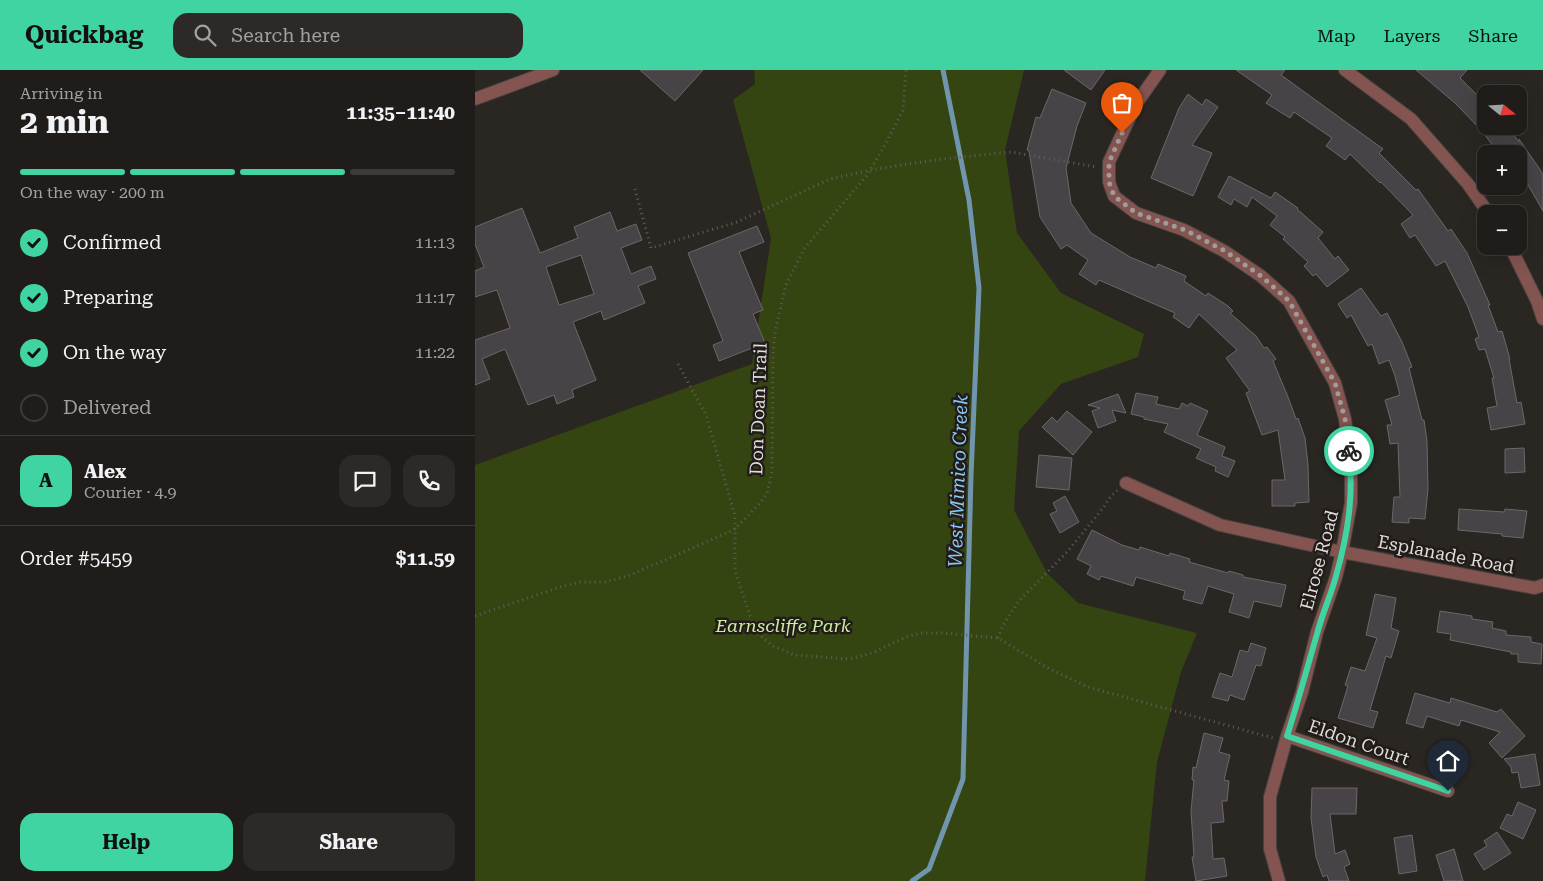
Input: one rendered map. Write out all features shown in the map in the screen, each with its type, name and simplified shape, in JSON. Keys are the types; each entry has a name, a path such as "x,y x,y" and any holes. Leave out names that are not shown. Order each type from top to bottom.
{"street":[{"path":"475,99 553,70"},
{"name":"Elrose Road","path":"1160,70 1136,104 1109,162 1109,182 1114,196 1136,213 1185,230 1225,251 1261,276 1289,301 1335,383 1345,419 1351,468 1351,503 1342,552 1336,577 1317,632 1302,692 1286,738 1271,798 1270,849 1279,881"},
{"path":"1345,70 1411,119 1468,184 1483,205"},
{"path":"1514,255 1537,301 1543,319"},
{"name":"Esplanade Road","path":"1127,483 1220,525 1342,552 1535,588 1543,585"},
{"name":"Eldon Court","path":"1286,738 1448,791"}],"path":[{"name":"Don Doan Trail","path":"475,616 580,582 605,582 628,576 734,530 767,494 772,472 773,355 775,332 787,285 804,250 871,170 903,110 906,70"},
{"path":"635,189 651,248 737,222 830,179 871,170 979,154 1011,152 1109,170"},
{"path":"678,364 706,414 735,516 735,570 755,631 773,646 794,655 849,660 872,653 906,637 921,634 943,633 998,638 1048,668 1088,687 1286,738"},
{"path":"998,638 1002,627 1018,602 1068,551 1111,496 1127,483"}],"green space":[{"name":"Earnscliffe Park","path":"754,70 1024,70 1005,150 1017,233 1061,293 1144,334 1138,357 1061,384 1019,431 1014,510 1047,573 1078,603 1197,633 1181,672 1157,762 1145,881 475,881 475,465 752,364 771,238 733,100 755,84"}],"building":[{"path":"640,70 703,70 675,101"},
{"path":"1064,70 1105,70 1091,90"},
{"path":"1236,70 1285,70 1281,75 1383,149 1379,153 1416,190 1418,189 1448,231 1451,229 1467,253 1490,305 1488,305 1498,332 1502,331 1510,359 1517,403 1521,402 1525,424 1491,430 1487,408 1497,406 1492,378 1494,378 1485,349 1479,350 1475,339 1479,337 1468,307 1445,261 1436,266 1415,235 1410,238 1401,224 1413,215 1350,154 1345,160 1326,146 1332,138 1294,112 1290,118 1266,103 1272,95"},
{"path":"1416,70 1467,70 1460,78 1477,95 1477,126 1455,103"},
{"path":"1052,89 1086,103 1077,126 1066,168 1071,203 1091,233 1130,257 1156,268 1158,264 1186,276 1184,281 1206,296 1208,293 1228,306 1233,311 1230,313 1256,336 1264,348 1267,347 1276,359 1273,361 1305,438 1309,502 1295,503 1295,506 1272,506 1272,480 1285,480 1278,430 1262,435 1246,393 1250,391 1226,358 1237,350 1199,314 1189,328 1173,317 1175,313 1099,280 1096,285 1079,274 1088,260 1067,245 1061,249 1040,217 1029,151 1027,150 1036,117 1040,118"},
{"path":"1188,94 1202,105 1206,99 1218,107 1192,145 1212,153 1193,196 1151,178 1179,108"},
{"path":"1485,135 1514,135 1523,145 1492,145"},
{"path":"1527,151 1543,174 1543,211 1527,183"},
{"path":"1229,176 1271,198 1275,192 1298,208 1323,232 1318,238 1335,259 1338,256 1349,270 1327,287 1316,274 1313,276 1304,266 1308,262 1283,239 1285,237 1270,225 1277,216 1252,197 1247,207 1234,199 1231,205 1218,197"},
{"path":"522,208 540,253 578,238 574,227 610,212 617,231 636,224 642,240 621,248 631,274 651,266 656,279 638,286 645,303 604,320 601,311 573,322 596,380 572,390 574,397 557,404 554,395 528,405 505,349 482,359 490,379 475,385 475,340 510,328 497,290 475,297 475,271 484,267 475,244 475,227","holes":["581,255 594,294 559,305 546,267"]},
{"path":"757,226 764,242 739,252 763,310 753,314 765,343 719,361 713,345 723,341 688,253"},
{"path":"1361,288 1381,316 1387,313 1402,342 1412,367 1409,368 1422,420 1424,420 1427,441 1428,489 1425,519 1409,518 1409,523 1392,522 1394,497 1400,497 1398,443 1390,444 1387,425 1392,425 1385,400 1400,395 1395,376 1389,360 1379,364 1372,344 1368,346 1351,315 1347,318 1338,304"},
{"path":"1136,393 1158,397 1156,404 1179,409 1182,403 1188,406 1190,403 1208,411 1197,435 1225,447 1222,456 1235,461 1228,477 1215,471 1216,467 1196,458 1201,449 1164,432 1168,424 1131,414"},
{"path":"1118,394 1126,413 1112,410 1116,421 1098,428 1092,411 1100,408 1088,405"},
{"path":"1067,411 1092,432 1073,455 1042,427 1052,417 1057,422"},
{"path":"1524,448 1525,472 1505,473 1505,449"},
{"path":"1039,455 1072,458 1069,490 1036,487"},
{"path":"1065,496 1079,522 1060,533 1050,514 1057,511 1053,503"},
{"path":"1459,509 1504,512 1505,509 1527,511 1523,538 1458,530"},
{"path":"1092,530 1122,545 1139,550 1140,547 1169,556 1170,553 1190,559 1189,562 1228,573 1229,571 1243,575 1243,577 1286,585 1281,607 1254,601 1249,618 1229,612 1234,594 1208,586 1202,604 1183,599 1185,591 1136,577 1133,586 1101,576 1099,580 1087,574 1091,566 1077,559"},
{"path":"1375,594 1396,598 1391,628 1399,631 1391,658 1386,656 1370,710 1378,712 1373,728 1338,718 1348,686 1345,685 1351,667 1365,671 1377,638 1366,635"},
{"path":"1440,611 1472,616 1472,619 1493,622 1492,628 1506,631 1506,635 1531,637 1531,642 1542,644 1541,664 1518,662 1518,654 1511,654 1511,652 1450,640 1451,634 1437,632"},
{"path":"1251,643 1266,648 1261,666 1256,665 1244,700 1230,695 1228,701 1212,697 1220,673 1232,677 1240,650 1248,652"},
{"path":"1415,693 1450,703 1451,698 1497,712 1501,709 1525,736 1502,758 1489,743 1500,732 1461,720 1459,726 1427,716 1423,728 1406,723"},
{"path":"1204,733 1223,738 1219,752 1230,755 1224,780 1229,781 1227,801 1222,801 1224,822 1211,823 1213,859 1224,858 1227,876 1196,881 1192,857 1194,857 1191,811 1194,780 1192,780 1193,767 1196,768"},
{"path":"1535,754 1540,785 1521,788 1518,772 1512,773 1511,767 1504,759"},
{"path":"1312,788 1357,788 1356,814 1330,814 1335,854 1345,850 1350,864 1344,867 1349,881 1329,881 1327,875 1323,877 1316,857 1311,818"},
{"path":"1518,802 1536,810 1523,839 1500,828 1507,814 1512,816"},
{"path":"1497,832 1511,853 1484,870 1474,854 1487,846 1484,841"},
{"path":"1412,835 1417,871 1399,874 1394,838"},
{"path":"1454,849 1463,881 1444,881 1436,855"}],"waterway":[{"name":"West Mimico Creek","path":"912,881 929,869 963,779 971,476 979,288 969,200 943,70"}],"way so far":[{"path":"1122,133 1109,162 1109,182 1114,196 1136,213 1185,230 1225,251 1261,276 1289,301 1335,383 1345,419 1349,451"}],"route":[{"path":"1349,451 1351,503 1342,552 1336,577 1317,632 1302,692 1287,736 1448,791"}]}
